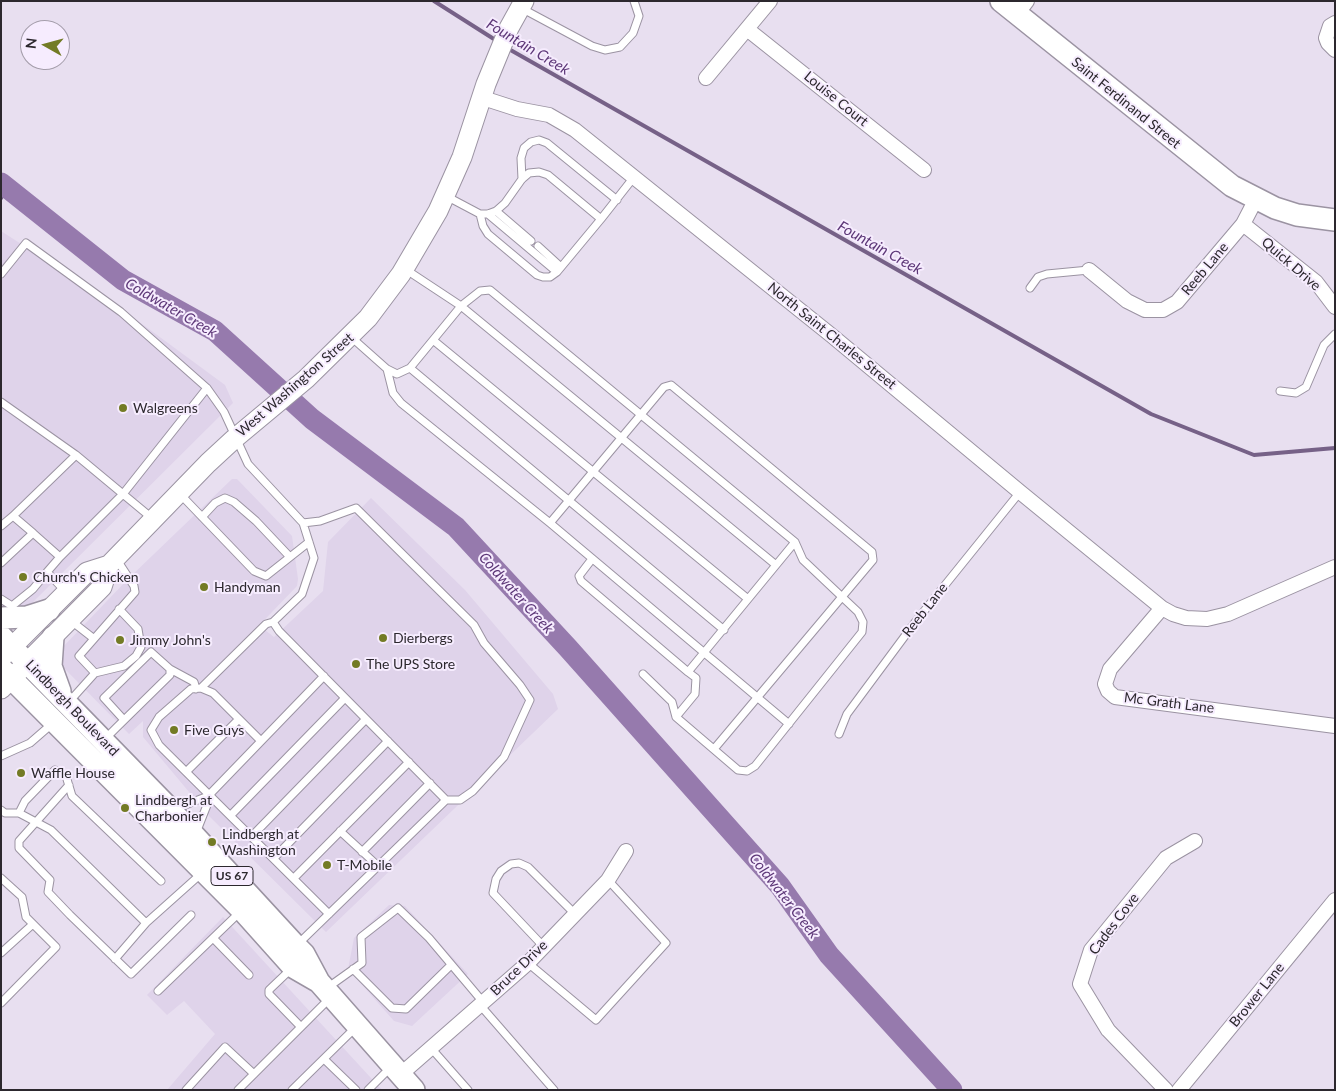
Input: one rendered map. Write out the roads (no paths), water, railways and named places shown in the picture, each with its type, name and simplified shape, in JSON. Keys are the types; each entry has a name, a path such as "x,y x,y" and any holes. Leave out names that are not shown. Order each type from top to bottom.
{"main road":[{"name":"West Washington Street","path":"5,679 27,662 102,587 113,562 234,439 306,379 351,337 368,318 421,244 445,196 510,28 522,5"},
{"name":"Saint Ferdinand Street","path":"1015,6 1211,172 1256,199 1297,214 1335,220"},
{"name":"West Washington Street","path":"5,647 49,610 87,572 113,562"},
{"path":"1,618 27,616 49,610"},
{"path":"53,637 51,666 65,701"},
{"name":"Lindbergh Boulevard","path":"5,647 27,662 168,807 304,954 325,989 358,1026"},
{"name":"Lindbergh Boulevard","path":"5,679 54,722 242,910 293,967 325,989"},
{"name":"US 67","path":"358,1026 402,1077"}],"street":[{"path":"706,78 770,1"},
{"path":"1335,23 1327,32 1326,38 1335,50"},
{"name":"Louise Court","path":"747,29 924,170"},
{"name":"North Saint Charles Street","path":"485,91 549,115 575,130 832,335 1162,608 1186,618 1207,619 1228,614 1335,568"},
{"name":"Reeb Lane","path":"1089,270 1127,301 1145,310 1163,310 1177,302 1243,224 1256,199"},
{"name":"Quick Drive","path":"1243,224 1316,282 1335,307"},
{"name":"Mc Grath Lane","path":"1162,608 1110,669 1105,684 1108,691 1115,697 1335,726"},
{"name":"Cades Cove","path":"1166,1090 1108,1030 1080,984 1091,950 1166,858 1195,842"},
{"name":"Bruce Drive","path":"402,1077 431,1048 528,963 608,880 626,851"},
{"name":"Brower Lane","path":"1178,1090 1335,900"}],"lane":[{"path":"522,5 592,46 605,50 620,47 633,33 639,16 634,1"},
{"path":"522,179 521,158 524,148 531,142 539,140 547,143 617,200"},
{"path":"445,196 480,214 488,214 496,211 505,203 522,179 529,173 539,172 548,175 601,219"},
{"path":"480,214 488,234 536,275 543,278 550,277 559,270 634,177"},
{"path":"496,211 531,241"},
{"path":"488,214 559,270"},
{"path":"1,274 26,243 121,312 207,388 224,412 234,439 248,464 303,523 314,558 302,594 273,622 266,624 198,688"},
{"path":"538,246 559,270"},
{"path":"405,268 461,306 776,566"},
{"path":"1030,288 1038,277 1047,274 1089,270"},
{"path":"351,337 387,369 396,374 410,368 461,306 480,290 490,290 795,542 803,560 858,612 864,622 862,632 755,766 747,771 738,770 676,717 672,702 643,674"},
{"path":"1280,391 1296,393 1306,387 1324,345 1335,334"},
{"path":"433,340 748,599"},
{"path":"410,368 724,630"},
{"path":"387,369 392,393 401,403 550,523 789,724"},
{"path":"550,523 640,414 664,387 671,386 872,552 873,560 714,749"},
{"path":"1,599 12,606 33,589 60,558 123,494 207,388"},
{"path":"1,402 76,455 154,519"},
{"path":"1,526 76,455"},
{"name":"Reeb Lane","path":"839,734 847,714 916,621 1020,492"},
{"path":"180,494 254,571 266,576 309,542"},
{"path":"202,517 215,503 225,498 234,502 256,521 290,557"},
{"path":"296,946 446,800 460,800 473,791 504,757 530,700 520,685 484,643 474,625 356,508 320,521 303,523"},
{"path":"13,516 60,558"},
{"path":"1,563 33,533"},
{"path":"688,672 795,542"},
{"path":"592,559 579,576 581,581 696,678 695,694 676,717"},
{"path":"95,673 79,656 135,592 134,586 113,562"},
{"path":"47,572 66,592"},
{"path":"65,701 95,673 124,666 136,656 141,647 138,629 119,609"},
{"path":"70,620 93,638"},
{"path":"273,622 279,631 446,800"},
{"path":"124,720 104,698 151,652 170,669 194,682 198,688"},
{"path":"104,740 170,675 170,669"},
{"path":"195,836 210,794 260,740 324,676"},
{"path":"260,740 213,693 198,688 190,689 159,718 151,730 159,745 329,914"},
{"path":"231,815 345,698"},
{"path":"187,771 239,719"},
{"path":"252,836 366,719"},
{"path":"1,756 30,743 54,722"},
{"path":"274,858 388,741"},
{"path":"294,878 409,762"},
{"path":"19,813 25,801 55,770 66,776 72,796 161,880"},
{"path":"362,852 430,783"},
{"path":"69,785 19,841 20,848 50,880 48,892 131,974 191,915"},
{"path":"168,807 185,805 210,794"},
{"path":"1,810 5,813 19,813 51,830 146,923"},
{"path":"340,831 378,866"},
{"path":"543,946 493,893 496,879 501,871 511,864 519,863 528,867 575,914"},
{"path":"115,959 146,923 204,872"},
{"path":"1,878 22,897 26,917 56,947 1,1003"},
{"path":"528,963 596,1020 666,943 608,880"},
{"path":"238,1090 301,1027 325,989 362,963 362,937 398,908 432,942 554,1090"},
{"path":"158,991 242,910"},
{"path":"1,953 33,924"},
{"path":"213,938 249,976"},
{"path":"353,969 392,1008 406,1008 451,965"},
{"path":"293,967 269,990 269,994 301,1027"},
{"path":"292,1090 358,1026"},
{"path":"186,1090 225,1047 254,1074"},
{"path":"431,1048 466,1087 456,1090"},
{"path":"324,1059 356,1090"},
{"path":"368,1090 402,1077"}],"waterway":[{"name":"Fountain Creek","path":"434,1 497,41"},
{"name":"Fountain Creek","path":"507,48 1151,414 1254,455 1335,448"},
{"name":"Coldwater Creek","path":"1,183 123,280 215,331 312,419 456,527 568,648 780,886 829,955 952,1090"},
{"path":"1,198 6,188"}],"place":[{"name":"Walgreens","path":"123,408"},
{"name":"Church's Chicken","path":"23,577"},
{"name":"Handyman","path":"204,587"},
{"name":"Dierbergs","path":"383,638"},
{"name":"Jimmy John's","path":"120,640"},
{"name":"The UPS Store","path":"356,664"},
{"name":"Five Guys","path":"174,730"},
{"name":"Waffle House","path":"21,773"},
{"name":"Lindbergh at Charbonier","path":"125,808"},
{"name":"Lindbergh at Washington","path":"212,842"},
{"name":"T-Mobile","path":"327,865"}]}
